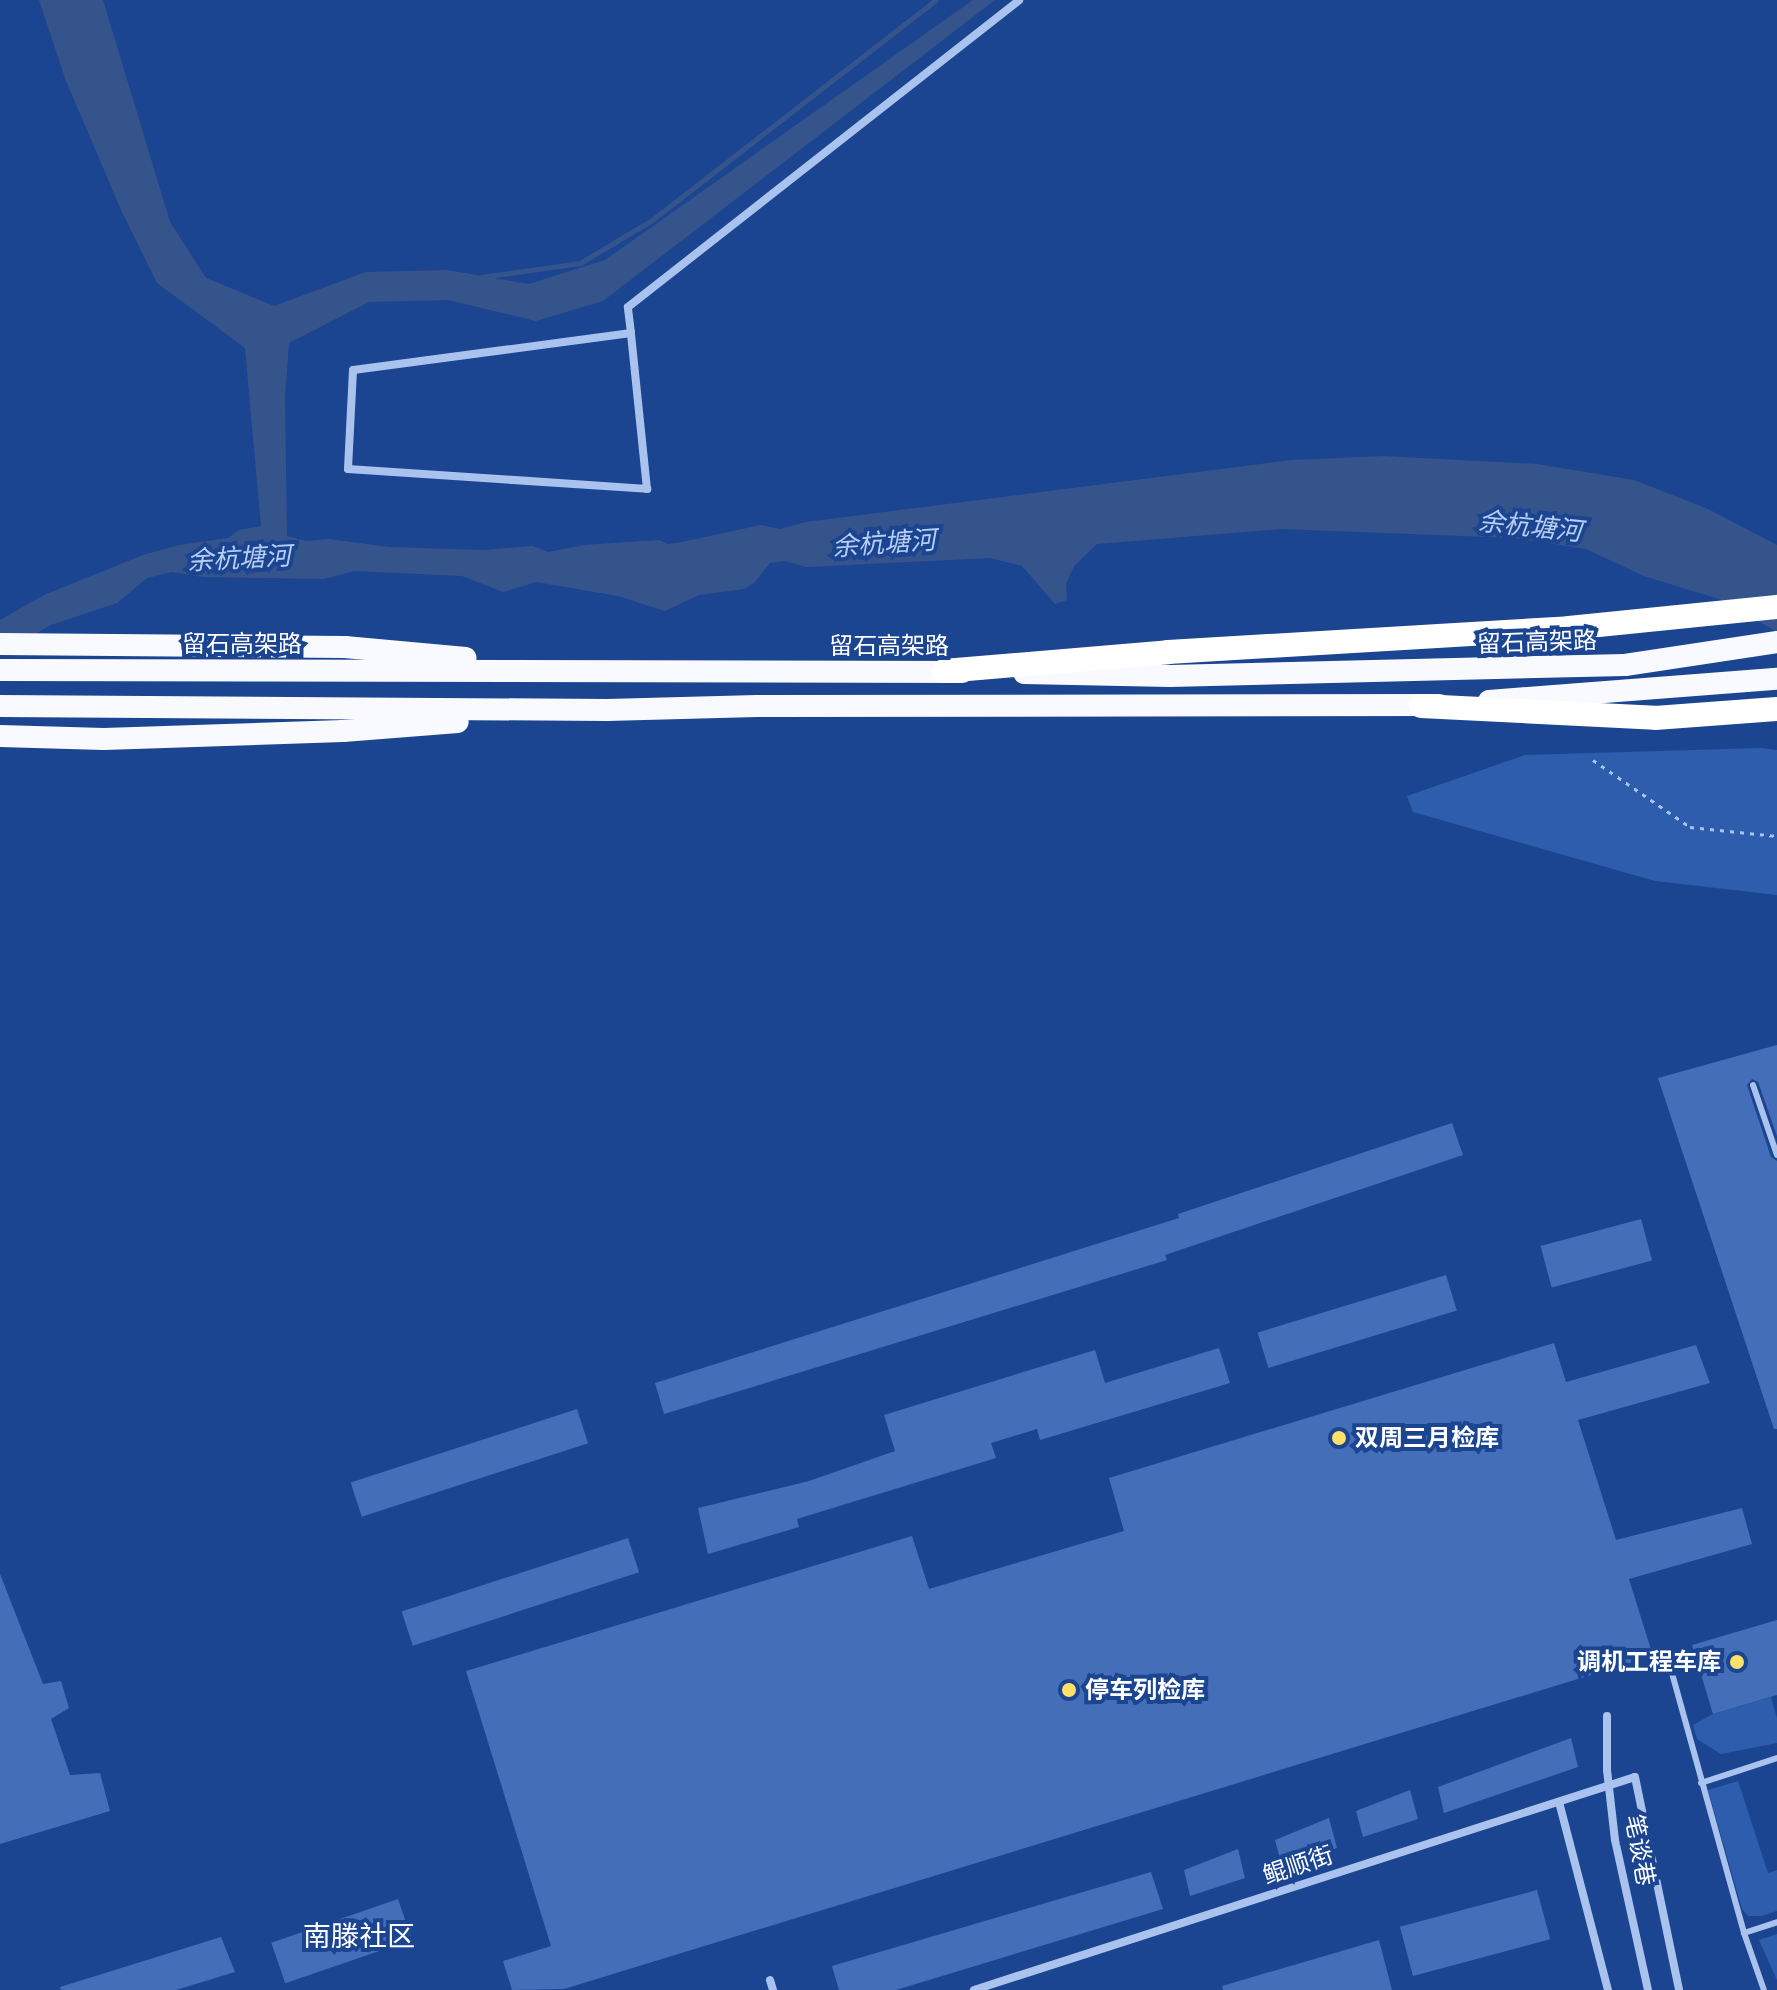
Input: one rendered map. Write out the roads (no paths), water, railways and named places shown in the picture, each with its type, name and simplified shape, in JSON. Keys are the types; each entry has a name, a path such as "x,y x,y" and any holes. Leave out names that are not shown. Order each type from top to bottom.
{"highway":[{"path":"944,671 1168,652 1569,628 1777,607"},
{"name":"留石高架路","path":"0,670 944,671 1170,676 1609,666 1777,642"},
{"path":"0,644 345,647 618,671"},
{"path":"1421,706 1777,679"},
{"path":"0,706 607,710 757,706 1421,706 1655,718 1777,709"},
{"path":"0,736 104,739 343,731 607,710"}],"street":[{"path":"631,333 353,370 348,469 647,489 631,333 628,307 1019,0"},
{"name":"笔谈巷","path":"1607,1716 1607,1770 1615,1840 1648,1990"},
{"name":"笔谈巷","path":"1635,1777 1679,1990"},
{"name":"鲲顺街","path":"974,1990 1635,1777"},
{"path":"1559,1802 1608,1990"}],"lane":[{"path":"1753,1085 1777,1155"},
{"path":"1670,1666 1744,1933 1764,1990"},
{"path":"1701,1783 1777,1758"},
{"path":"1744,1933 1777,1922"}],"water":[{"name":"余杭塘河","path":"39,0 103,0 170,222 206,278 274,306 366,272 447,270 529,284 605,260 973,0 995,0 603,301 536,321 448,300 369,302 289,343 285,397 287,536 306,541 329,539 389,547 483,550 533,546 548,552 584,545 659,540 667,544 677,543 761,525 780,529 806,522 1292,460 1383,456 1537,464 1634,480 1708,509 1777,545 1777,632 1722,600 1644,576 1586,549 1514,538 1282,529 1097,544 1074,566 1066,584 1067,600 1055,604 1022,566 990,558 806,567 785,561 770,563 754,583 744,589 699,595 665,611 618,596 536,582 503,592 462,576 354,571 324,579 203,577 172,572 147,578 117,603 51,625 0,654 0,620 44,595 143,555 179,545 228,538 239,530 261,526 245,348 157,283 122,212 66,81"}],"waterway":[{"path":"481,277 580,263 652,220 936,0"}],"place":[{"name":"双周三月检库","path":"1339,1438"},
{"name":"调机工程车库","path":"1737,1662"},
{"name":"停车列检库","path":"1069,1690"}],"district":[{"name":"南滕社区","path":"359,1936"}]}
